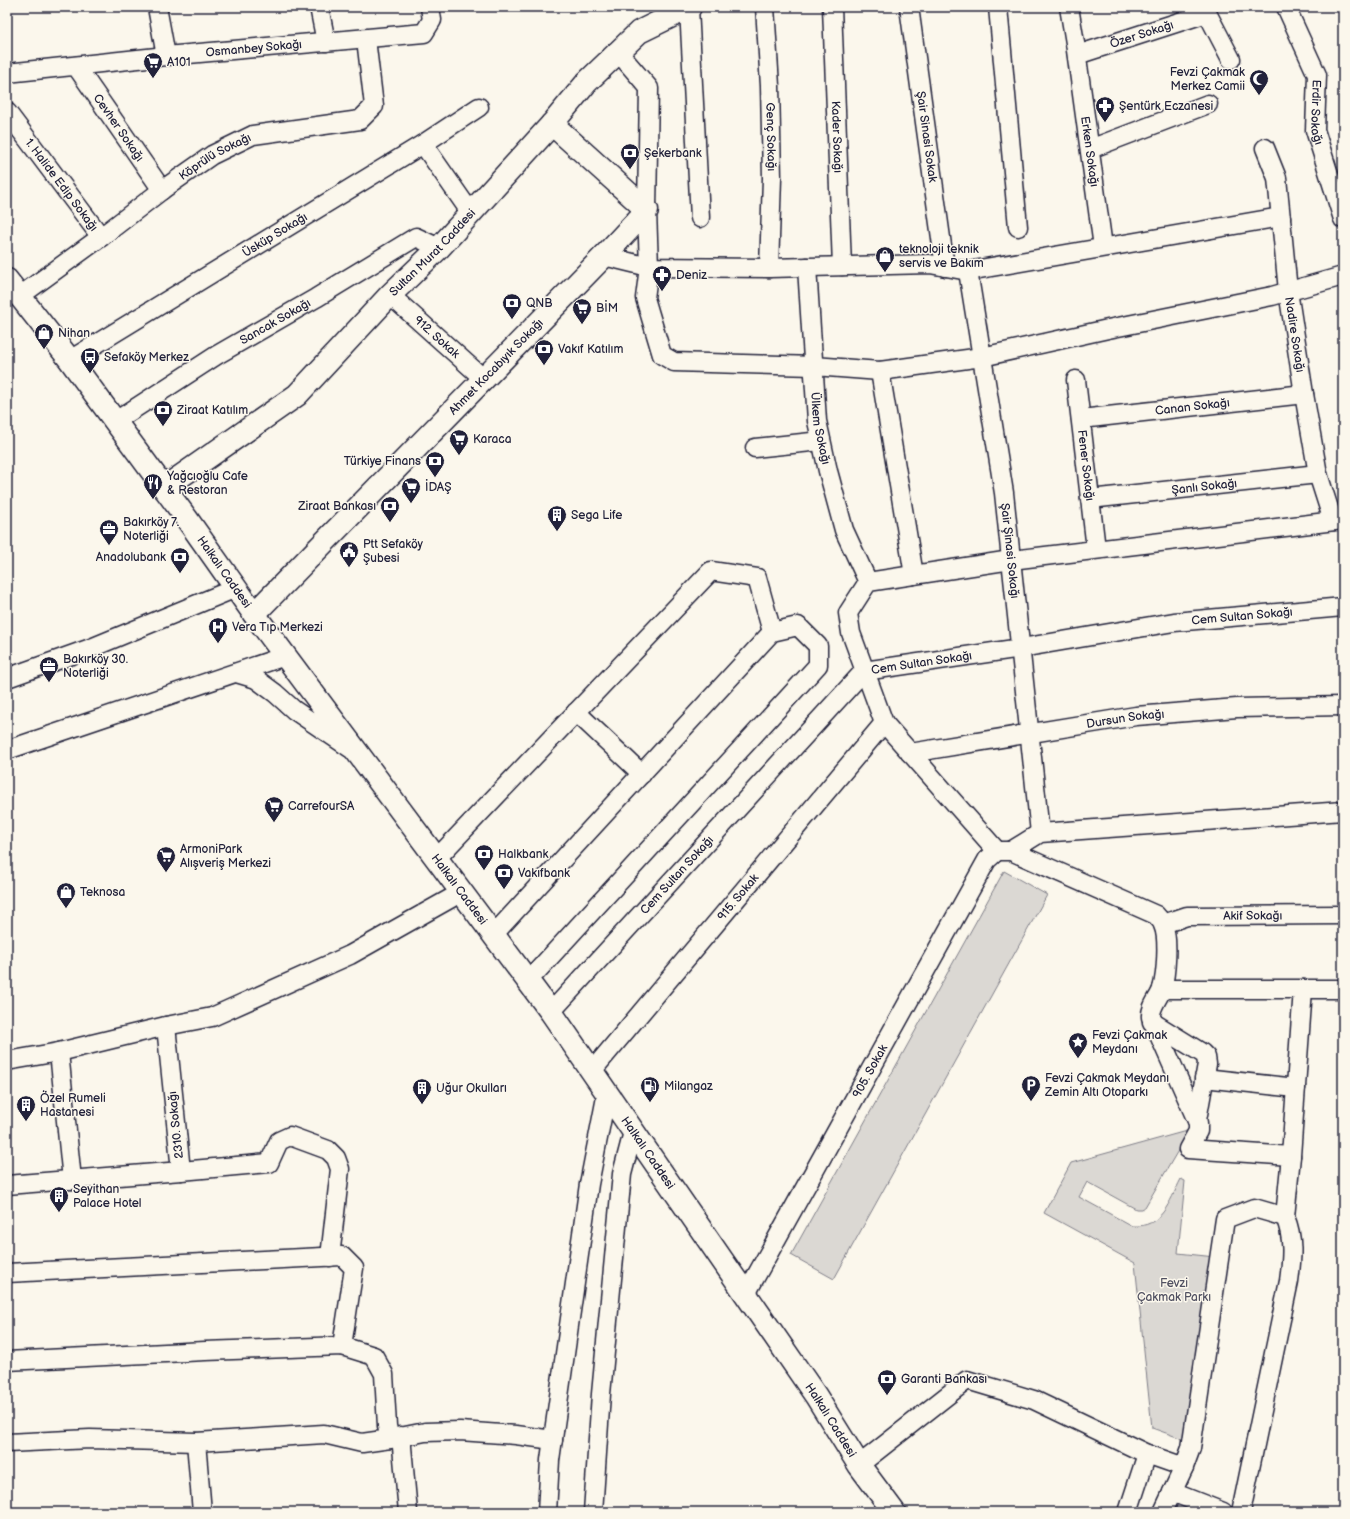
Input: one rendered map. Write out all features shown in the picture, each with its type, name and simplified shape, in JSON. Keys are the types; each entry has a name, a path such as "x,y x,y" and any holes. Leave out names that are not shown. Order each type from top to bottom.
{"main road":[{"name":"Sultan Murat Caddesi","path":"164,488 297,395 390,295 439,248 552,124 587,82 639,32 690,7"},
{"path":"552,124 647,210"},
{"name":"Ahmet Kocabıyık Sokağı","path":"254,614 604,256 647,210"},
{"name":"Halkalı Caddesi","path":"14,288 70,360 285,656 529,980 820,1401 859,1465 894,1512"}],"street":[{"path":"157,7 166,56"},
{"path":"319,7 326,42"},
{"name":"Osmanbey Sokağı","path":"7,73 166,56 424,33 432,20 430,7"},
{"path":"690,7 700,218"},
{"name":"Genç Sokağı","path":"766,7 770,86 772,178 769,268"},
{"name":"Kader Sokağı","path":"832,7 842,266"},
{"name":"Şair Sinasi Sokak","path":"909,7 945,267"},
{"path":"998,7 1018,227"},
{"name":"Erken Sokağı","path":"1069,7 1103,247"},
{"name":"Erdir Sokağı","path":"1286,7 1317,75 1315,130 1343,219"},
{"path":"1205,10 1231,59"},
{"name":"Özer Sokağı","path":"1077,55 1205,10"},
{"name":"Köprülü Sokağı","path":"14,288 101,237 162,190 212,155 253,135 360,120 374,106 366,39"},
{"path":"618,52 649,88 647,210 649,267 646,298 662,355 674,362 814,366 880,371 982,357 1108,329 1272,296 1343,276"},
{"name":"Cevher Sokağı","path":"76,66 162,190"},
{"path":"1090,149 1208,104"},
{"name":"Üsküp Sokağı","path":"70,360 423,144 479,107"},
{"name":"1. Halide Edip Sokağı","path":"7,112 101,237"},
{"path":"423,144 471,213"},
{"name":"Nadire Sokağı","path":"1265,148 1277,178 1288,291 1318,474 1338,520"},
{"path":"604,256 649,267 769,268 930,264 968,271 1282,217"},
{"name":"Sancak Sokağı","path":"114,422 217,355 316,298 416,237 439,248"},
{"name":"Ülkem Sokağı","path":"807,267 817,421 828,471 844,530 868,582"},
{"name":"Şair Şinasi Sokağı","path":"968,271 1004,493 1022,648 1040,833"},
{"name":"912. Sokak","path":"390,295 484,379"},
{"path":"880,371 914,575"},
{"name":"Fener Sokağı","path":"1076,380 1096,549"},
{"name":"Canan Sokağı","path":"1081,419 1304,394"},
{"path":"755,448 821,441"},
{"name":"Şanlı Sokağı","path":"1090,499 1318,474"},
{"path":"1197,1120 1152,1022 1151,1012 1162,989 1166,956 1166,934 1163,924 1156,915 1004,851 910,753 884,723 851,634 848,613 868,582 1011,560 1338,520"},
{"path":"437,858 711,571 756,578 772,632"},
{"path":"7,678 91,648 236,588"},
{"name":"Cem Sultan Sokağı","path":"552,1012 864,671 1022,648 1174,622 1343,607"},
{"path":"494,934 772,632 798,626 818,646 818,665 529,980"},
{"path":"7,750 285,656"},
{"path":"236,673 256,679 294,710 359,754"},
{"name":"Dursun Sokağı","path":"910,753 1144,716 1237,708 1343,706"},
{"path":"576,712 642,774"},
{"name":"915. Sokak","path":"592,1071 884,723"},
{"path":"1040,833 1343,811"},
{"name":"905. Sokak","path":"746,1294 987,860 1040,833"},
{"path":"7,1061 59,1052 166,1026 212,1017 350,955 462,892"},
{"name":"Akif Sokağı","path":"1163,924 1186,916 1343,915"},
{"path":"1162,989 1343,989"},
{"path":"1240,1512 1289,1281 1292,1259 1291,1236 1285,1217 1304,989"},
{"path":"1152,1022 1204,1055 1207,1061 1197,1120 1198,1131 1188,1149 1291,1156"},
{"name":"2310. Sokağı","path":"7,1186 181,1171 166,1026"},
{"path":"59,1052 72,1180"},
{"path":"1204,1078 1296,1088"},
{"path":"547,1512 553,1440 589,1184 607,1092"},
{"path":"593,1512 601,1394 622,1174 634,1132"},
{"path":"181,1171 269,1162 279,1141 290,1136 328,1150 336,1158 340,1169 330,1257"},
{"path":"1164,1512 1191,1448 1225,1219 1254,1208 1285,1217"},
{"path":"7,1273 342,1256 354,1268 342,1346"},
{"path":"7,1361 342,1346 374,1356 384,1374 387,1426 402,1447 408,1512"},
{"path":"859,1465 967,1380 1034,1400 1147,1454 1184,1467"},
{"path":"7,1443 90,1439 196,1442 324,1434 362,1443 425,1432 460,1431 516,1435 553,1440"},
{"path":"196,1442 202,1512"},
{"path":"1128,1512 1147,1454"},
{"path":"1172,1492 1223,1512"}],"green space":[{"path":"1004,871 1047,895 834,1279 791,1255"},
{"name":"Fevzi Çakmak Parkı","path":"1190,1130 1145,1207 1142,1209 1136,1209 1087,1182 1079,1197 1132,1226 1142,1225 1151,1223 1158,1218 1168,1205 1181,1179 1185,1181 1178,1253 1215,1257 1188,1441 1152,1428 1135,1263 1044,1213 1071,1163"}],"place":[{"name":"A101","path":"153,79"},
{"name":"Fevzi Çakmak Merkez Camii","path":"1259,96"},
{"name":"Şentürk Eczanesi","path":"1105,123"},
{"name":"Şekerbank","path":"630,170"},
{"name":"teknoloji teknik servis ve Bakım","path":"885,273"},
{"name":"Deniz","path":"662,292"},
{"name":"QNB","path":"512,320"},
{"name":"BİM","path":"582,325"},
{"name":"Nihan","path":"44,350"},
{"name":"Vakıf Katılım","path":"544,366"},
{"name":"Sefaköy Merkez","path":"90,374"},
{"name":"Ziraat Katılım","path":"163,427"},
{"name":"Karaca","path":"459,456"},
{"name":"Türkiye Finans","path":"435,478"},
{"name":"Yağcıoğlu Cafe & Restoran","path":"153,500"},
{"name":"İDAŞ","path":"411,504"},
{"name":"Ziraat Bankası","path":"390,523"},
{"name":"Sega Life","path":"557,532"},
{"name":"Bakırköy 7. Noterliği","path":"109,546"},
{"name":"Ptt Sefaköy Şubesi","path":"349,568"},
{"name":"Anadolubank","path":"180,574"},
{"name":"Vera Tıp Merkezi","path":"218,644"},
{"name":"Bakırköy 30. Noterliği","path":"49,683"},
{"name":"CarrefourSA","path":"274,823"},
{"name":"Halkbank","path":"484,871"},
{"name":"ArmoniPark Alışveriş Merkezi","path":"166,873"},
{"name":"Vakıfbank","path":"504,890"},
{"name":"Teknosa","path":"66,909"},
{"name":"Fevzi Çakmak Meydanı","path":"1078,1059"},
{"name":"Fevzi Çakmak Meydanı Zemin Altı Otoparkı","path":"1031,1102"},
{"name":"Milangaz","path":"650,1103"},
{"name":"Uğur Okulları","path":"422,1105"},
{"name":"Özel Rumeli Hastanesi","path":"26,1122"},
{"name":"Seyithan Palace Hotel","path":"59,1213"},
{"name":"Garanti Bankası","path":"887,1396"}]}
